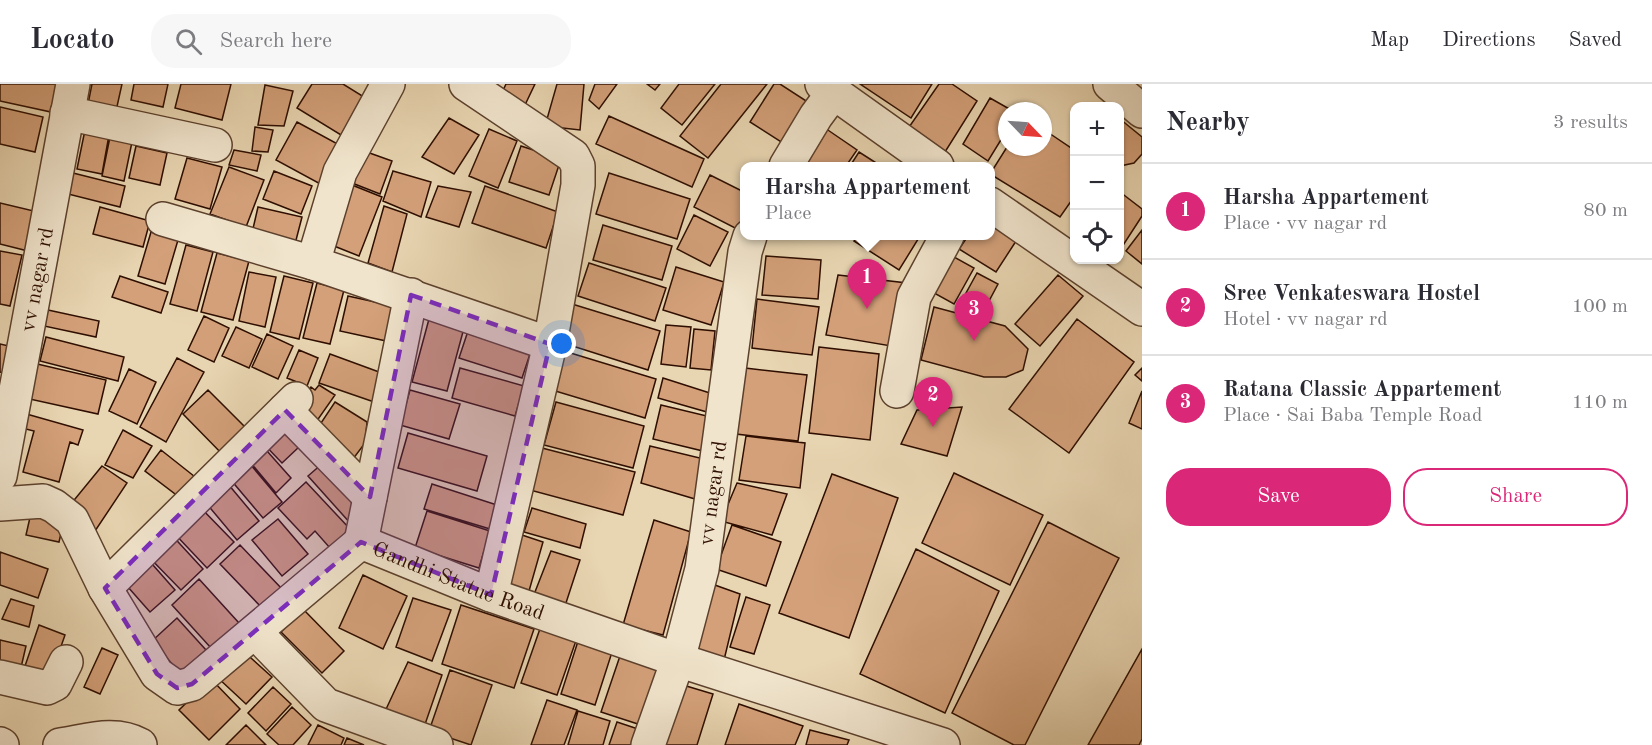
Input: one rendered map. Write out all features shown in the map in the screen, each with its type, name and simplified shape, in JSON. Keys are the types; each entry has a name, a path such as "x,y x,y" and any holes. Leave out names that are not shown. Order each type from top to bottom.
{"street":[{"path":"313,263 340,172 388,84"},
{"path":"466,84 573,156 578,166 578,185 550,344 491,595"},
{"path":"1110,84 1142,111"},
{"path":"788,162 816,116 827,89 931,162"},
{"path":"70,98 215,145"},
{"name":"vv nagar rd","path":"0,476 54,195 70,98"},
{"path":"995,207 1142,309"},
{"path":"163,219 313,263 550,344"},
{"name":"vv nagar rd","path":"648,745 678,660 702,569 741,280 749,240"},
{"path":"897,391 914,297 945,240"},
{"path":"361,542 411,295"},
{"path":"105,588 290,405 370,497"},
{"name":"Gandhi Statue Road","path":"0,504 43,501 72,519 105,588 157,674 177,688 192,684 361,542 491,595 678,660 932,743"},
{"path":"255,632 326,705 435,745"},
{"path":"0,677 47,688 55,684 66,662"},
{"path":"60,745 95,738 128,738 140,745"}],"highlighted area":[{"path":"411,295 550,344 491,595 361,542 192,684 177,688 157,674 105,588 285,410 370,497"}],"building":[{"path":"0,84 57,84 51,112 0,101"},
{"path":"92,84 122,84 116,111 88,104"},
{"path":"134,84 168,84 163,107 131,100"},
{"path":"181,84 231,84 222,120 175,108"},
{"path":"312,84 343,84 364,97 341,135 297,108"},
{"path":"506,84 535,84 524,107 501,95"},
{"path":"557,84 584,84 580,130 545,126"},
{"path":"595,84 617,84 599,109 589,100"},
{"path":"647,84 660,84 655,90"},
{"path":"679,84 715,84 682,125 661,108"},
{"path":"721,84 767,84 708,158 680,136"},
{"path":"774,84 780,84 814,106 789,147 750,122"},
{"path":"860,84 932,84 911,118"},
{"path":"939,84 952,84 977,101 945,152 907,130"},
{"path":"265,85 293,91 284,126 258,125"},
{"path":"990,98 998,103 998,145 988,161 963,144"},
{"path":"0,107 43,117 35,152 0,144"},
{"path":"609,116 704,159 692,187 596,144"},
{"path":"449,118 479,135 454,174 422,157"},
{"path":"297,122 345,148 324,186 276,160"},
{"path":"1124,122 1142,137 1142,154 1134,163 1124,165"},
{"path":"822,126 857,150 849,162 804,162"},
{"path":"255,127 273,130 268,152 252,151"},
{"path":"489,129 517,141 498,188 469,176"},
{"path":"85,130 109,135 102,174 77,169"},
{"path":"1052,135 1070,147 1070,203 1060,217 995,177 995,166 1001,156 1052,156"},
{"path":"110,137 132,142 124,181 102,176"},
{"path":"136,146 167,153 160,185 129,178"},
{"path":"521,146 561,159 549,195 509,182"},
{"path":"234,150 261,155 257,171 229,165"},
{"path":"364,151 392,161 380,194 352,183"},
{"path":"859,152 875,162 853,162"},
{"path":"187,158 222,167 210,209 175,199"},
{"path":"229,167 264,180 246,227 210,214"},
{"path":"274,171 312,186 301,214 263,199"},
{"path":"393,171 431,182 421,217 383,201"},
{"path":"73,173 125,186 120,207 68,194"},
{"path":"609,173 690,199 677,239 596,214"},
{"path":"710,175 740,190 740,228 739,230 694,207"},
{"path":"352,185 382,197 359,256 329,244"},
{"path":"438,186 471,192 459,227 426,217"},
{"path":"485,186 558,212 546,248 472,223"},
{"path":"1124,195 1142,209 1142,216 1124,244"},
{"path":"0,203 38,212 28,251 0,244"},
{"path":"384,206 407,214 392,272 368,263"},
{"path":"100,207 150,221 143,247 93,234"},
{"path":"258,207 302,217 295,244 252,233"},
{"path":"694,215 728,232 710,266 677,249"},
{"path":"995,223 1018,238 996,272 959,249 965,240 995,240"},
{"path":"603,225 672,246 662,280 593,260"},
{"path":"1142,230 1142,264 1126,251"},
{"path":"151,232 178,240 165,284 138,276"},
{"path":"855,240 918,240 899,270"},
{"path":"186,245 213,252 197,311 170,304"},
{"path":"0,251 22,255 10,306 0,304"},
{"path":"945,252 974,268 954,304 925,288"},
{"path":"217,253 249,261 233,320 201,312"},
{"path":"766,256 821,260 818,299 762,295"},
{"path":"589,263 666,288 655,321 578,296"},
{"path":"676,267 724,282 711,325 663,310"},
{"path":"249,272 276,277 265,327 239,321"},
{"path":"977,273 998,284 981,316 960,304"},
{"path":"838,275 907,283 897,347 826,335"},
{"path":"1058,275 1083,296 1040,346 1015,324"},
{"path":"120,276 168,292 161,313 112,297"},
{"path":"284,276 313,283 299,339 270,332"},
{"path":"317,283 344,290 330,344 303,338"},
{"path":"348,296 398,307 391,342 340,331"},
{"path":"757,299 819,307 812,355 752,348"},
{"path":"572,304 660,331 648,370 560,342"},
{"path":"934,307 1005,326 1028,349 1023,370 1006,377 984,377 921,360"},
{"path":"48,310 99,321 96,337 44,326"},
{"path":"204,316 229,328 214,362 188,350"},
{"path":"429,319 464,328 447,391 412,382"},
{"path":"1077,319 1134,362 1069,453 1009,409"},
{"path":"666,325 691,327 686,367 661,364"},
{"path":"236,327 262,339 249,368 222,356"},
{"path":"469,328 532,348 522,378 459,358"},
{"path":"694,329 715,331 711,370 690,368"},
{"path":"267,334 293,346 278,379 252,367"},
{"path":"46,337 124,357 118,381 40,361"},
{"path":"0,344 9,346 3,373 0,372"},
{"path":"819,347 879,354 870,440 809,433"},
{"path":"299,350 318,358 307,386 287,378"},
{"path":"564,351 656,379 645,418 552,390"},
{"path":"330,354 390,376 380,404 319,383"},
{"path":"177,358 204,372 166,442 140,427"},
{"path":"33,363 106,380 98,414 25,398"},
{"path":"460,368 524,386 515,416 452,398"},
{"path":"745,368 807,375 798,441 736,434"},
{"path":"1142,368 1142,381 1135,375"},
{"path":"129,369 156,382 137,424 109,411"},
{"path":"663,378 713,394 707,412 658,398"},
{"path":"319,385 335,395 314,425 300,415 301,400 311,387 315,390"},
{"path":"208,390 253,435 228,460 183,414"},
{"path":"410,390 460,404 449,439 400,425"},
{"path":"1142,391 1142,429 1129,423"},
{"path":"335,402 367,422 365,443 353,459 315,432"},
{"path":"556,402 644,426 633,468 544,445"},
{"path":"661,405 711,417 703,451 653,439"},
{"path":"962,407 947,456 901,444 917,410"},
{"path":"23,413 83,430 78,445 70,442 59,482 23,472 34,431 18,427"},
{"path":"277,423 300,446 282,463 260,440"},
{"path":"123,430 152,446 133,478 105,465"},
{"path":"408,433 487,456 477,491 398,468"},
{"path":"746,436 805,443 800,488 739,480"},
{"path":"259,442 291,478 276,493 245,456"},
{"path":"650,446 704,459 695,499 641,483"},
{"path":"542,448 635,472 623,515 530,490"},
{"path":"161,450 204,484 187,503 145,471"},
{"path":"244,457 282,502 263,518 225,473"},
{"path":"323,463 367,511 351,524 308,476"},
{"path":"102,466 127,483 91,537 66,510"},
{"path":"954,473 1043,515 1010,585 922,543"},
{"path":"832,474 898,498 849,638 779,613"},
{"path":"223,478 259,521 237,540 201,497"},
{"path":"306,482 350,529 330,548 315,531 307,539 278,508"},
{"path":"737,483 787,494 772,535 721,521"},
{"path":"432,484 497,505 490,529 424,509"},
{"path":"198,505 234,542 207,568 172,531"},
{"path":"532,508 586,524 580,548 524,532"},
{"path":"427,511 490,531 479,568 415,548"},
{"path":"31,513 64,520 59,542 26,535"},
{"path":"278,519 308,554 282,576 252,540"},
{"path":"654,520 691,532 663,635 623,625"},
{"path":"1048,522 1119,558 1025,745 1014,745 952,713"},
{"path":"732,525 781,542 766,586 716,569"},
{"path":"168,531 203,569 181,590 145,553"},
{"path":"513,532 543,542 529,591 504,582"},
{"path":"240,545 283,590 263,609 220,564"},
{"path":"916,549 999,591 945,713 860,674"},
{"path":"551,551 580,560 564,609 533,597"},
{"path":"0,552 48,569 38,598 0,585"},
{"path":"145,556 175,590 150,612 120,578"},
{"path":"363,575 407,596 383,649 339,628"},
{"path":"199,579 239,623 211,648 172,605"},
{"path":"712,584 740,594 724,660 690,650"},
{"path":"746,597 770,605 754,654 730,647"},
{"path":"413,598 451,610 432,661 396,647"},
{"path":"11,599 34,606 29,627 2,619"},
{"path":"461,605 534,629 514,688 442,664"},
{"path":"303,609 344,651 322,673 281,632"},
{"path":"177,618 206,650 180,673 152,641"},
{"path":"542,623 578,635 557,695 521,683"},
{"path":"39,625 65,635 50,678 24,669"},
{"path":"580,635 614,646 595,705 561,694"},
{"path":"0,640 26,646 19,676 0,671"},
{"path":"102,648 118,655 100,694 84,687"},
{"path":"1142,649 1142,739 1139,745 1088,745"},
{"path":"242,650 272,677 246,704 217,677"},
{"path":"621,653 664,668 644,726 601,712"},
{"path":"408,662 442,675 421,736 381,720"},
{"path":"450,670 492,685 471,745 429,731"},
{"path":"211,679 240,709 209,740 179,710"},
{"path":"683,685 713,694 697,745 666,745 663,744"},
{"path":"273,687 291,704 266,731 248,713"},
{"path":"547,700 577,710 564,745 531,745"},
{"path":"739,704 803,726 795,745 725,745"},
{"path":"292,707 311,725 293,745 279,745 267,734"},
{"path":"578,711 610,721 603,745 568,745"},
{"path":"617,722 641,730 636,745 609,745"},
{"path":"246,725 266,745 226,745"},
{"path":"318,725 344,738 341,745 308,745"},
{"path":"810,730 849,740 847,745 806,745"},
{"path":"347,738 364,745 344,745"}],"place":[{"name":"Harsha Appartement","path":"867,309"},
{"name":"Ratana Classic Appartement","path":"974,341"},
{"name":"Sree Venkateswara Hostel","path":"933,427"}]}
